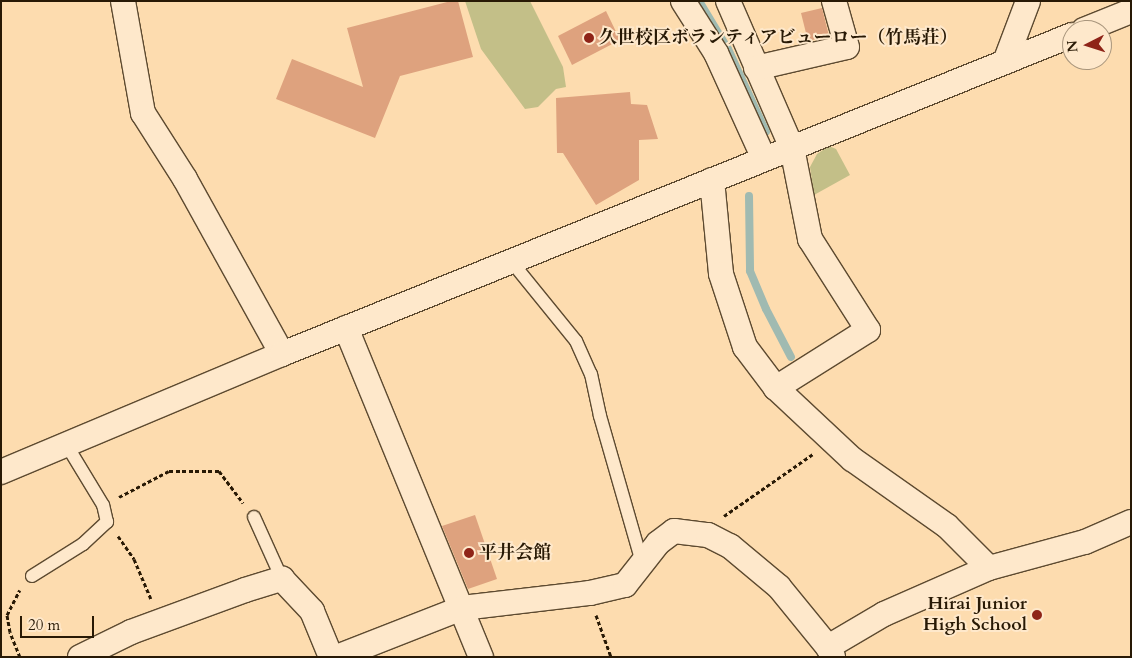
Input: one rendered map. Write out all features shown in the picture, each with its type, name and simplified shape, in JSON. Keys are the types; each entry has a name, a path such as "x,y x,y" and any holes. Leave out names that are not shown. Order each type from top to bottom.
{"street":[{"path":"123,1 143,113 185,179 282,354"},
{"path":"683,1 716,53 764,159"},
{"path":"728,1 792,148 810,239 868,330 776,388"},
{"path":"756,68 847,47 834,1"},
{"path":"1005,62 1028,1"},
{"path":"1109,20 1131,11"},
{"path":"1,472 282,354 1062,39"},
{"path":"712,180 722,274 745,347 776,388 852,459 947,526 989,568"},
{"path":"346,328 481,657"},
{"path":"337,657 462,608 590,592 625,585 658,543 674,531 708,535 730,546 779,587 830,652 884,614 989,568 1085,542 1131,522"},
{"path":"80,657 132,632 245,590 282,579 312,611 331,657"}],"lane":[{"path":"511,262 576,341 591,374 600,416 642,562"},
{"path":"32,576 83,544 107,522 103,505 66,444"},
{"path":"254,517 282,579"}],"path":[{"path":"716,518 725,516 832,440"},
{"path":"103,505 170,471 219,471 254,517"},
{"path":"107,522 134,559 162,622"},
{"path":"20,657 10,632 7,616 16,595 32,576"},
{"path":"590,592 611,657"}],"shaded area":[{"path":"465,1 530,1 563,67 566,87 556,89 538,107 525,109 481,49"},
{"path":"829,146 836,149 850,175 814,195 810,167 817,154"}],"building":[{"path":"451,1 458,1 473,57 400,76 375,138 276,99 292,59 363,87 347,28"},
{"path":"822,8 829,36 808,41 801,13"},
{"name":"久世校区ボランティアビューロー（竹馬荘）","path":"606,11 620,40 572,65 558,36"},
{"path":"630,92 631,104 647,105 658,139 639,140 639,180 596,205 563,153 557,153 556,98"},
{"name":"平井会館","path":"475,515 497,579 468,589 442,526"}],"waterway":[{"path":"699,1 728,49 766,132"},
{"path":"749,196 750,271 766,309 791,357"}],"place":[{"name":"久世校区ボランティアビューロー（竹馬荘）","path":"589,38"},
{"name":"平井会館","path":"469,553"},
{"name":"Hirai Junior High School","path":"1037,615"}]}
